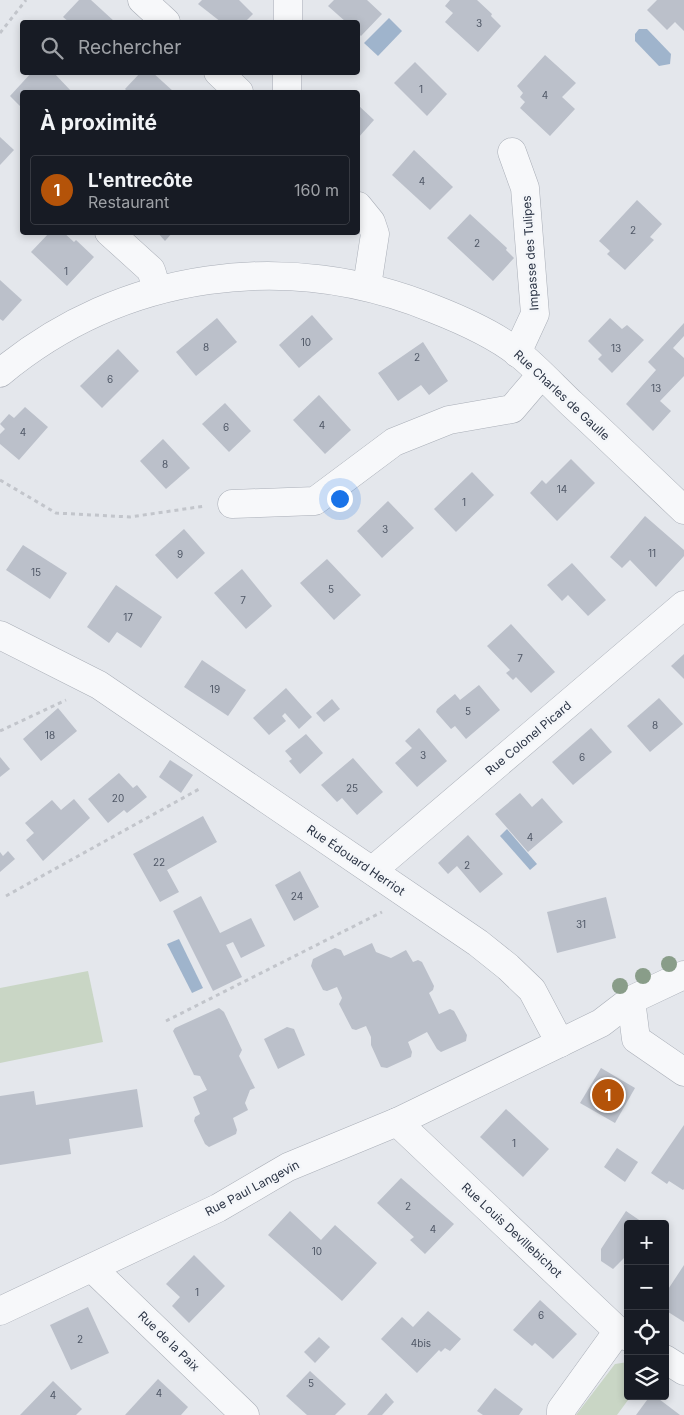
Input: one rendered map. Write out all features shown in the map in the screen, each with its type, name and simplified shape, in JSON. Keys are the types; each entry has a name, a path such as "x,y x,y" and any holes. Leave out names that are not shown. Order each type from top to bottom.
{"street":[{"path":"142,0 164,20"},
{"path":"288,0 288,20"},
{"path":"221,75 237,90"},
{"path":"287,75 287,90"},
{"name":"Impasse des Tulipes","path":"512,152 525,188 536,314 517,353"},
{"path":"360,208 371,222 375,234 367,286"},
{"path":"112,235 151,270 157,289"},
{"name":"Rue Charles de Gaulle","path":"0,373 32,349 66,328 124,300 157,289 232,277 264,276 333,281 367,286 411,300 454,317 517,353 684,510"},
{"path":"232,504 316,501 394,442 450,420 512,409 541,375"},
{"name":"Rue Colonel Picard","path":"373,870 684,605"},
{"name":"Rue Édouard Herriot","path":"0,635 99,685 373,870 478,944 508,967 532,990 560,1044"},
{"path":"560,1044 601,1023 631,1000 684,974"},
{"path":"631,1000 636,1039 684,1072"},
{"name":"Rue Paul Langevin","path":"0,1311 218,1208 288,1167 397,1122 560,1044"},
{"name":"Rue Louis Devillebichot","path":"397,1122 623,1334"},
{"name":"Rue de la Paix","path":"92,1268 245,1415"},
{"path":"562,1415 561,1410 623,1334"},
{"path":"669,1362 684,1371"}],"path":[{"path":"0,33 26,0"},
{"path":"0,480 56,513 130,517 232,504"},
{"path":"0,731 99,685"},
{"path":"6,896 227,773"},
{"path":"166,1021 412,897"}],"green space":[{"path":"88,971 103,1042 0,1063 0,988"},
{"path":"624,1363 624,1400 628,1400 617,1415 576,1415 615,1364"}],"water":[{"path":"389,18 402,31 378,56 364,43"},
{"path":"639,29 647,29 671,54 670,64 659,66 635,41 635,34"},
{"path":"507,829 537,864 530,870 500,836"},
{"path":"179,939 203,988 192,993 167,944"}],"building":[{"path":"79,0 91,0 113,20 67,20 63,17"},
{"path":"202,0 239,0 253,14 247,20 218,20 198,4"},
{"path":"334,0 367,0 382,14 361,36 360,20 344,20 328,6"},
{"path":"450,0 477,0 492,14 491,16 501,26 478,52 445,22 453,13 445,6"},
{"path":"657,0 684,0 684,31 675,22 667,30 647,10"},
{"path":"545,55 576,83 562,97 575,109 550,136 520,108 525,102 520,97 523,93 517,86"},
{"path":"415,62 447,94 427,116 394,83"},
{"path":"29,75 56,75 70,90 20,90 20,106 10,96"},
{"path":"138,75 155,75 172,90 126,90"},
{"path":"360,107 374,120 360,136"},
{"path":"0,137 14,150 0,165"},
{"path":"414,150 453,187 430,210 392,175"},
{"path":"637,200 662,224 650,237 654,240 625,270 607,254 610,251 599,241"},
{"path":"470,214 507,248 506,250 514,258 493,281 447,238"},
{"path":"47,235 66,235 74,242 76,240 94,257 67,286 31,252"},
{"path":"160,235 170,235 165,241"},
{"path":"0,280 22,300 3,321 0,319"},
{"path":"312,315 333,339 299,368 279,345"},
{"path":"217,318 237,342 196,376 176,352"},
{"path":"610,318 622,329 627,325 644,340 612,373 598,359 602,355 588,341"},
{"path":"684,323 684,336 673,348 684,358 684,376 660,401 671,411 653,431 626,404 656,370 648,362"},
{"path":"423,342 448,381 429,395 421,385 398,401 378,373"},
{"path":"118,349 139,371 102,408 80,386"},
{"path":"319,395 351,430 325,454 293,420"},
{"path":"225,403 251,431 229,452 202,424"},
{"path":"25,407 48,427 19,460 0,444 0,434 5,429 0,424 9,414 14,418"},
{"path":"163,439 190,468 166,489 140,461"},
{"path":"571,459 595,483 557,521 530,493 542,480 546,484"},
{"path":"472,472 494,495 456,532 434,509"},
{"path":"388,501 414,528 382,558 357,531"},
{"path":"645,516 684,550 684,556 656,587 630,560 622,568 610,557"},
{"path":"184,529 205,553 177,579 155,555"},
{"path":"23,545 67,573 50,599 6,570"},
{"path":"327,559 361,595 334,620 300,583"},
{"path":"572,563 606,600 588,616 568,595 562,601 547,585"},
{"path":"242,569 272,606 246,629 214,593"},
{"path":"116,585 162,617 141,648 117,632 109,643 87,627"},
{"path":"511,624 555,672 531,693 516,677 513,680 506,673 510,670 487,646"},
{"path":"684,654 684,679 671,666"},
{"path":"202,660 246,690 228,716 184,687"},
{"path":"479,685 500,710 466,739 455,726 451,729 436,712 455,694 460,700"},
{"path":"286,688 312,717 299,729 285,713 282,716 286,721 269,735 253,718"},
{"path":"659,698 683,724 650,752 627,726"},
{"path":"332,699 340,709 324,722 316,713"},
{"path":"58,708 77,731 41,761 23,739"},
{"path":"419,728 447,761 417,787 395,763 412,748 405,741"},
{"path":"591,728 612,752 573,785 552,762"},
{"path":"306,734 323,753 300,774 289,761 292,759 285,751"},
{"path":"0,757 10,769 0,777"},
{"path":"353,758 383,792 357,815 342,798 337,802 321,785"},
{"path":"170,760 193,775 181,793 159,777"},
{"path":"119,773 133,788 137,785 147,797 127,813 124,810 108,823 88,799"},
{"path":"520,793 532,807 542,798 563,822 528,852 495,814"},
{"path":"74,799 90,818 43,861 26,840 34,833 25,823 52,800 61,810"},
{"path":"203,816 217,842 167,870 179,892 160,902 133,854"},
{"path":"468,835 503,874 480,893 457,866 448,874 438,863"},
{"path":"8,851 15,859 0,872 0,852 3,856"},
{"path":"300,871 319,907 294,921 275,885"},
{"path":"201,896 220,933 251,918 265,946 241,958 233,942 226,945 242,977 213,991 173,911"},
{"path":"606,897 616,938 557,953 547,912"},
{"path":"372,943 376,952 391,958 406,950 413,962 418,960 422,962 434,986 433,990 429,993 439,1014 450,1009 454,1011 467,1035 466,1041 441,1052 437,1049 427,1032 408,1042 412,1052 411,1057 387,1068 381,1067 371,1045 371,1037 366,1026 356,1030 352,1029 339,1004 342,998 337,987 327,991 323,990 311,966 313,959 335,948 341,950 344,956"},
{"path":"219,1008 224,1012 242,1050 239,1056 255,1088 250,1090 245,1103 248,1110 233,1118 237,1130 236,1134 209,1147 205,1144 194,1121 195,1117 200,1114 193,1097 207,1090 200,1076 194,1075 173,1031 175,1028"},
{"path":"287,1027 294,1029 305,1055 278,1069 264,1039"},
{"path":"601,1068 635,1088 615,1123 580,1103"},
{"path":"137,1089 143,1127 69,1139 71,1154 0,1165 0,1096 34,1091 36,1105"},
{"path":"506,1109 549,1149 523,1177 480,1137"},
{"path":"684,1125 683,1190 669,1181 667,1184 651,1173"},
{"path":"617,1148 638,1162 625,1182 604,1167"},
{"path":"401,1178 454,1224 425,1254 410,1240 414,1237 377,1203"},
{"path":"290,1211 321,1240 335,1225 377,1263 342,1301 268,1235"},
{"path":"626,1211 639,1220 624,1220 624,1258 613,1269 601,1261 601,1249"},
{"path":"194,1255 225,1286 189,1323 172,1306 180,1297 166,1284"},
{"path":"684,1265 684,1322 669,1313 669,1288"},
{"path":"540,1300 577,1334 553,1359 535,1343 532,1346 513,1330"},
{"path":"88,1307 109,1353 71,1370 50,1325"},
{"path":"428,1311 461,1339 450,1351 445,1348 441,1352 439,1350 417,1373 381,1339 402,1317 413,1327"},
{"path":"319,1337 330,1347 315,1363 304,1352"},
{"path":"310,1371 346,1404 335,1415 307,1415 286,1396"},
{"path":"158,1379 188,1407 181,1415 125,1415"},
{"path":"53,1381 82,1409 76,1415 20,1415"},
{"path":"495,1388 523,1409 519,1415 483,1415 477,1411"},
{"path":"386,1393 394,1402 382,1415 367,1415"},
{"path":"647,1400 660,1400 680,1415 636,1415"}],"place":[{"name":"L'entrecôte","path":"608,1095"}]}
